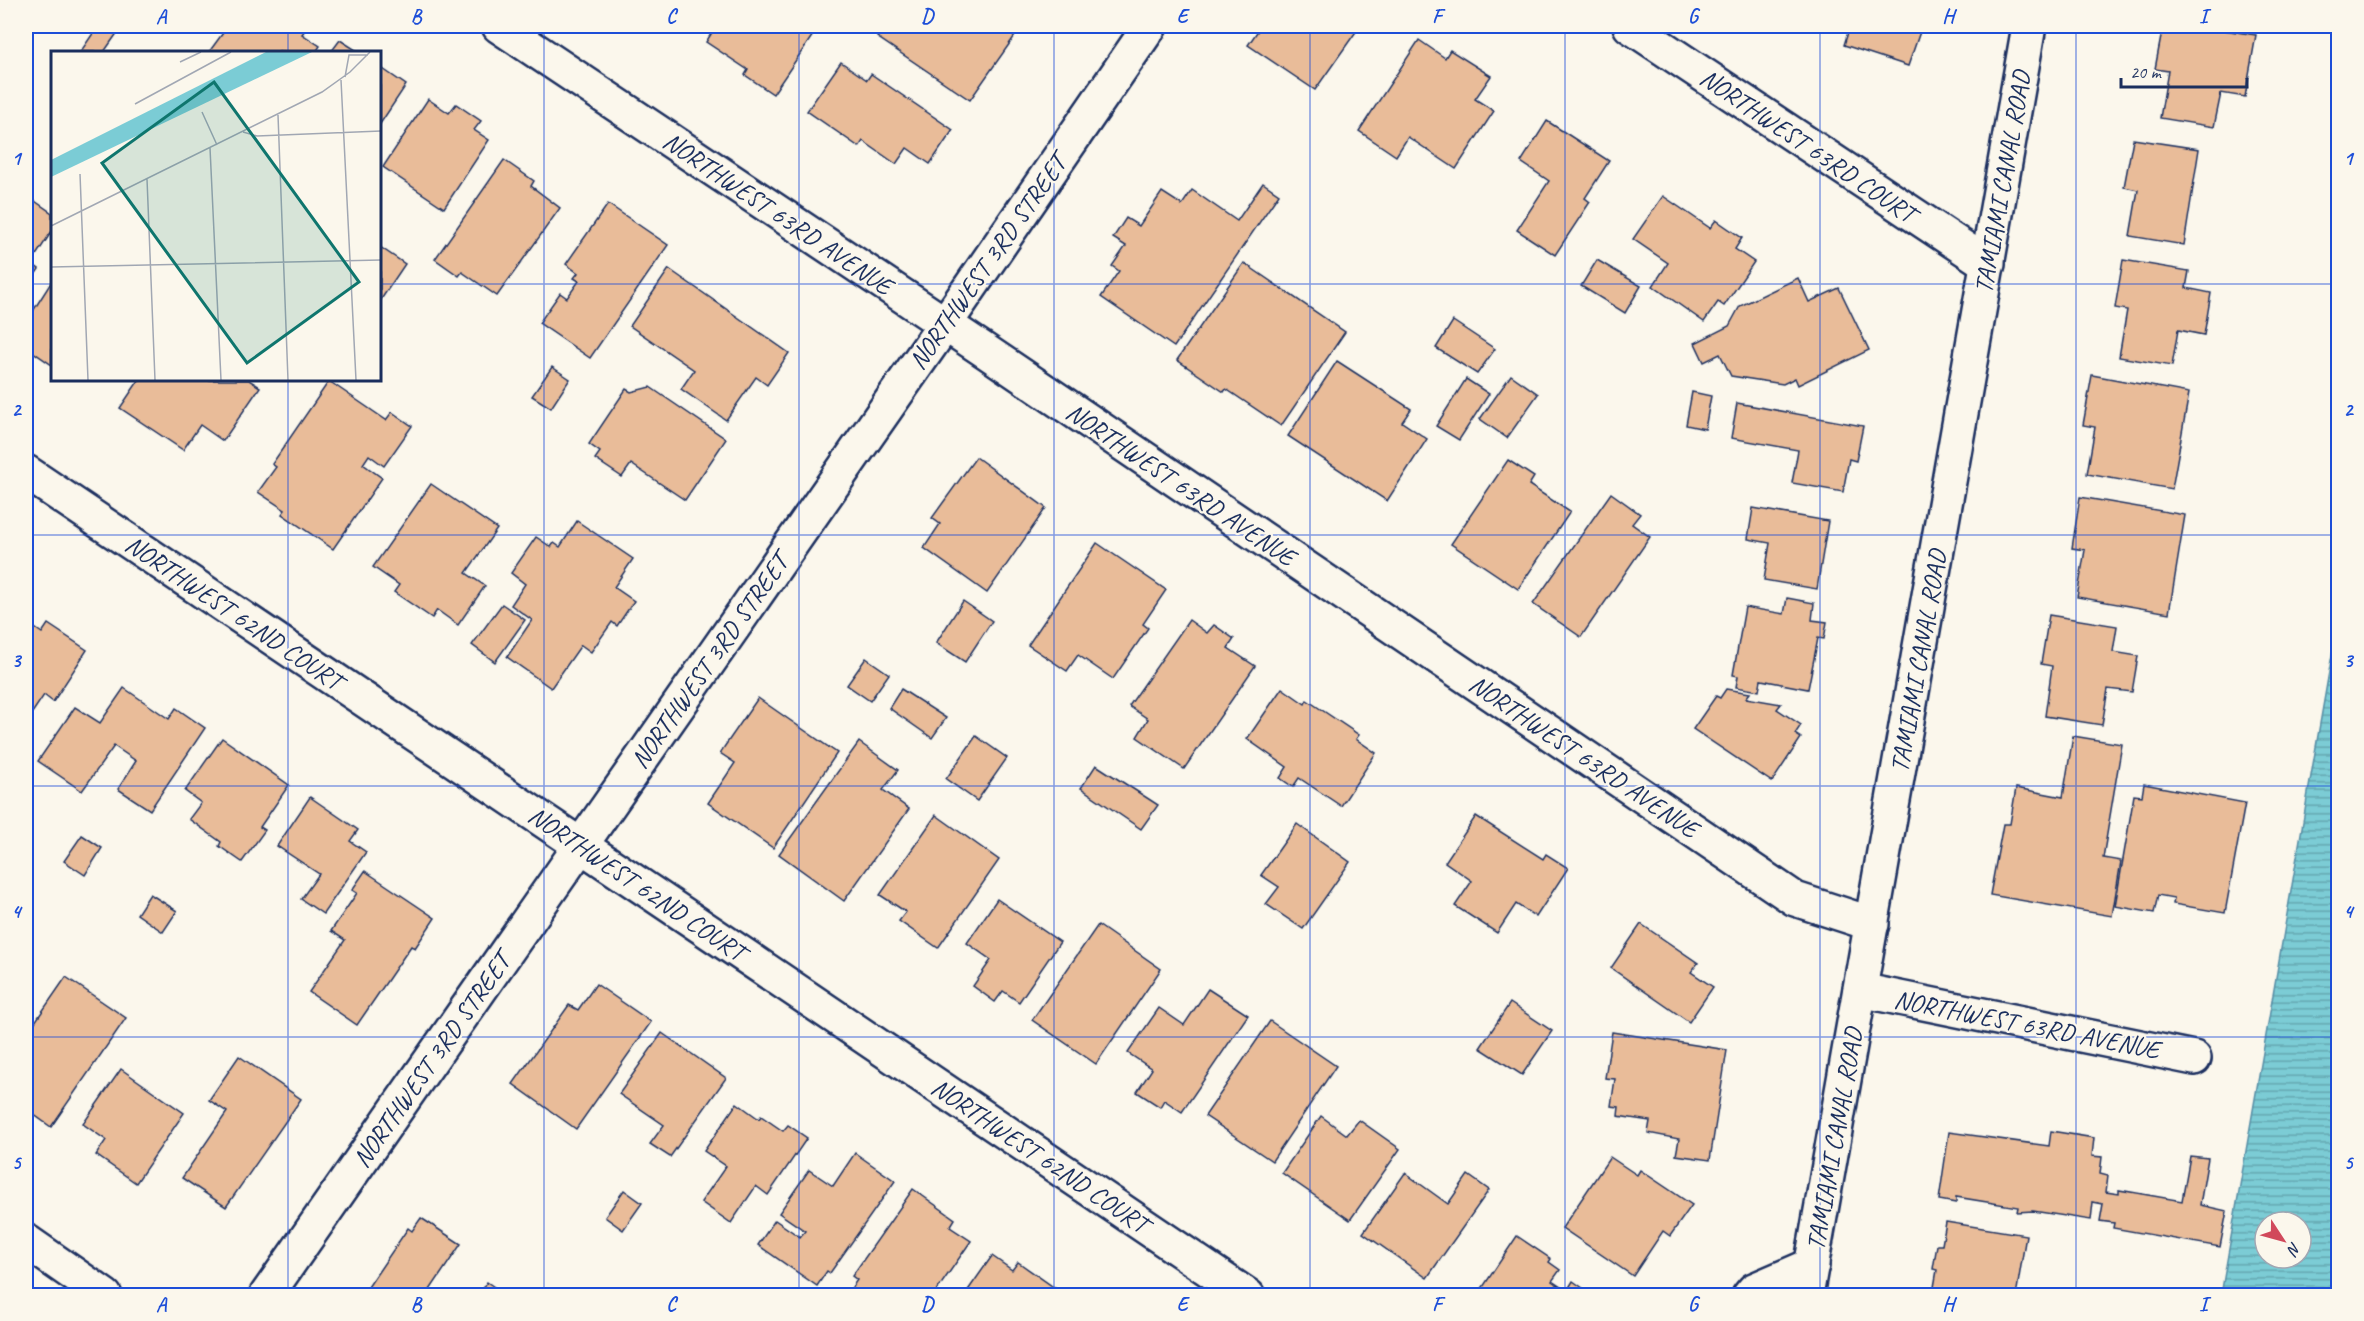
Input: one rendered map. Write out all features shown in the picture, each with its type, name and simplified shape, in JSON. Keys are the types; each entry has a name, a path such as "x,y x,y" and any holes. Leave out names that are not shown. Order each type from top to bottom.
{"street":[{"name":"NORTHWEST 63RD AVENUE","path":"499,26 1795,898 1872,924"},
{"name":"NORTHWEST 3RD STREET","path":"266,1296 945,324 1150,26"},
{"name":"NORTHWEST 63RD COURT","path":"1630,26 1988,264"},
{"name":"TAMIAMI CANAL ROAD","path":"1809,1280 2029,26"},
{"name":"NORTHWEST 62ND COURT","path":"26,472 1248,1296"},
{"name":"NORTHWEST 63RD AVENUE","path":"1860,990 2194,1058"},
{"path":"26,1241 105,1296"},
{"path":"1749,1296 1754,1290 1809,1280"}],"water":[{"path":"2338,620 2338,1295 2221,1295"}],"building":[{"path":"98,26 114,26 120,29 105,51 81,51"},
{"path":"228,26 308,26 302,34 320,46 317,51 210,51"},
{"path":"716,26 819,26 773,94 745,75 748,70 706,42"},
{"path":"885,26 914,26 919,29 921,26 1006,26 1017,33 970,100 877,37"},
{"path":"1261,26 1360,26 1315,90 1248,45"},
{"path":"1850,26 1922,26 1908,66 1844,45"},
{"path":"2163,26 2197,26 2256,35 2245,97 2221,93 2214,127 2160,118 2168,71 2155,69"},
{"path":"340,40 357,51 332,51"},
{"path":"1419,40 1445,58 1450,50 1491,76 1475,99 1494,111 1456,169 1408,137 1396,156 1359,131"},
{"path":"841,62 867,80 871,74 953,130 930,164 907,148 896,164 863,141 859,147 807,111"},
{"path":"381,68 406,85 381,122"},
{"path":"428,99 449,113 456,104 481,121 474,130 489,140 444,208 383,167"},
{"path":"1547,121 1609,161 1585,198 1590,202 1555,255 1517,230 1549,181 1521,162"},
{"path":"2133,139 2199,149 2184,245 2130,236 2138,190 2124,187"},
{"path":"504,160 534,181 531,186 560,208 497,296 462,272 459,276 435,259"},
{"path":"1263,183 1279,194 1174,347 1101,297 1119,271 1112,266 1126,246 1113,238 1126,218 1139,226 1162,192 1182,205 1192,190 1237,221"},
{"path":"1663,196 1710,228 1716,220 1742,238 1735,249 1754,262 1724,306 1718,302 1704,322 1653,286 1668,263 1633,239"},
{"path":"29,197 51,212 51,233 31,263 39,269 26,288 26,201"},
{"path":"608,204 668,245 590,358 539,323 560,293 567,298 579,281 574,278 578,273 566,264"},
{"path":"381,248 405,264 381,300"},
{"path":"1597,260 1641,286 1625,313 1581,286"},
{"path":"2123,260 2189,271 2186,288 2211,293 2204,335 2178,330 2172,366 2119,357 2127,310 2115,308"},
{"path":"1244,263 1345,332 1281,426 1226,389 1224,392 1177,360"},
{"path":"669,269 789,353 767,385 756,377 726,420 681,389 694,370 630,326"},
{"path":"1798,278 1809,302 1839,288 1869,350 1798,385 1795,378 1783,384 1731,376 1720,354 1704,362 1695,343 1729,326 1740,306"},
{"path":"51,283 51,364 26,347 26,322"},
{"path":"1453,321 1495,349 1477,374 1436,348"},
{"path":"1337,361 1411,409 1402,422 1427,439 1387,501 1288,436"},
{"path":"552,367 570,379 551,408 532,396"},
{"path":"1511,375 1538,394 1507,438 1480,419"},
{"path":"2092,375 2189,393 2172,489 2087,474 2095,427 2083,425"},
{"path":"1466,379 1489,394 1459,440 1436,426"},
{"path":"138,381 251,381 260,387 223,441 200,425 183,450 120,408"},
{"path":"329,381 386,420 392,412 412,426 384,466 369,455 363,464 382,478 333,549 282,514 285,510 258,492 276,467 272,464"},
{"path":"650,387 726,439 685,500 631,464 622,477 595,459 600,452 589,444 626,389 631,392"},
{"path":"1692,392 1711,396 1705,429 1686,425"},
{"path":"1737,403 1863,426 1856,461 1849,459 1843,492 1792,483 1798,450 1731,438"},
{"path":"976,457 1046,508 987,593 924,548 940,524 932,518"},
{"path":"1508,460 1534,477 1529,485 1570,512 1518,589 1451,544"},
{"path":"431,484 497,529 466,573 485,586 458,625 437,610 432,618 394,592 399,585 373,567"},
{"path":"1611,493 1640,514 1632,524 1650,537 1581,637 1533,604"},
{"path":"2080,497 2185,515 2169,613 2077,597 2085,550 2072,548"},
{"path":"1753,508 1828,521 1817,589 1764,580 1770,543 1748,539"},
{"path":"577,521 633,559 614,587 634,601 617,626 612,622 591,652 581,645 551,688 507,657 532,620 511,605 525,584 511,573 536,537 551,547 554,543 560,547"},
{"path":"1097,543 1166,590 1143,624 1148,628 1113,679 1078,655 1067,671 1028,645"},
{"path":"1787,598 1814,603 1812,620 1827,622 1824,639 1818,638 1808,689 1761,680 1759,691 1736,687 1738,676 1733,675 1745,607 1784,614"},
{"path":"963,601 992,621 965,662 936,643"},
{"path":"502,604 525,620 495,662 472,645"},
{"path":"2049,615 2117,626 2113,652 2138,656 2132,692 2108,689 2102,725 2045,716 2052,666 2041,664"},
{"path":"1189,620 1207,633 1214,625 1234,639 1228,648 1255,666 1184,769 1137,737 1148,719 1129,706"},
{"path":"26,622 42,633 48,624 87,650 53,702 44,695 28,719 26,718"},
{"path":"866,658 889,674 870,701 847,685"},
{"path":"124,688 169,719 176,708 205,728 150,810 118,789 136,761 114,746 82,791 38,761 75,707 100,723"},
{"path":"1282,688 1305,704 1307,700 1359,735 1356,739 1376,753 1341,806 1299,778 1293,787 1280,778 1287,767 1247,739"},
{"path":"901,689 946,718 932,738 889,708"},
{"path":"1726,689 1750,693 1746,698 1781,704 1777,709 1801,725 1795,734 1801,738 1772,782 1693,729 1716,696 1720,698"},
{"path":"758,698 837,753 773,848 708,803 735,763 720,753"},
{"path":"976,736 1007,758 977,801 946,779"},
{"path":"2073,736 2122,744 2103,858 2121,861 2112,916 1990,895 2003,824 2010,824 2016,788 2063,797"},
{"path":"222,738 289,785 260,827 265,830 242,862 219,846 221,842 189,819 201,803 185,791"},
{"path":"859,742 898,770 883,790 909,809 844,901 779,854"},
{"path":"1096,765 1158,805 1141,829 1081,788"},
{"path":"2144,784 2245,803 2225,913 2173,904 2174,898 2158,895 2154,913 2115,906 2134,795 2142,796"},
{"path":"310,797 358,830 350,841 366,852 323,914 301,899 319,874 277,846"},
{"path":"936,815 999,860 938,948 899,921 906,912 880,895"},
{"path":"1476,816 1543,859 1546,854 1568,868 1536,917 1516,904 1497,933 1455,906 1472,881 1445,862"},
{"path":"1297,824 1350,862 1303,929 1266,904 1279,887 1261,875"},
{"path":"82,835 102,848 85,875 64,861"},
{"path":"365,871 435,918 415,948 411,946 357,1025 309,992 345,940 331,931 357,893 352,890"},
{"path":"150,894 177,911 163,932 137,914"},
{"path":"997,899 1060,942 1019,1002 1003,991 995,1002 973,986 991,960 967,943"},
{"path":"1641,924 1698,963 1691,972 1713,987 1689,1022 1611,968"},
{"path":"1098,925 1161,969 1096,1064 1032,1020"},
{"path":"66,977 126,1018 51,1127 26,1109 26,1035"},
{"path":"596,984 651,1022 576,1129 513,1084 569,1005 578,1010"},
{"path":"1208,989 1248,1015 1182,1112 1164,1100 1160,1107 1137,1092 1152,1069 1128,1053 1159,1008 1184,1025"},
{"path":"1510,1003 1552,1031 1522,1075 1480,1048"},
{"path":"1270,1021 1336,1066 1272,1161 1205,1116"},
{"path":"1612,1032 1727,1050 1710,1160 1676,1155 1679,1139 1648,1133 1650,1121 1618,1116 1619,1107 1611,1106 1615,1079 1605,1078"},
{"path":"662,1033 726,1078 670,1157 650,1144 664,1125 619,1094"},
{"path":"239,1056 301,1099 226,1207 182,1178 227,1112 209,1100"},
{"path":"121,1069 184,1113 136,1183 96,1155 106,1140 83,1124"},
{"path":"737,1103 759,1119 761,1116 783,1131 788,1125 807,1138 768,1195 756,1186 731,1223 701,1202 726,1166 704,1151"},
{"path":"1321,1116 1347,1135 1359,1120 1400,1149 1350,1220 1282,1173"},
{"path":"2051,1131 2094,1138 2092,1156 2102,1157 2100,1174 2108,1176 2106,1192 2119,1194 2119,1190 2182,1201 2190,1156 2208,1158 2200,1205 2227,1211 2220,1247 2113,1228 2114,1223 2100,1221 2103,1204 2093,1202 2091,1220 2033,1211 2017,1212 2018,1207 1956,1197 1956,1203 1939,1200 1949,1132 2049,1146"},
{"path":"855,1153 895,1181 830,1273 827,1271 817,1286 758,1245 775,1220 800,1237 805,1231 779,1213 809,1170 833,1186"},
{"path":"1610,1157 1637,1175 1640,1170 1692,1205 1670,1236 1663,1231 1633,1276 1562,1228"},
{"path":"1405,1173 1448,1204 1468,1175 1489,1190 1427,1278 1363,1233"},
{"path":"913,1189 955,1219 950,1227 971,1241 933,1296 846,1296 857,1280 852,1276"},
{"path":"624,1190 642,1203 623,1230 605,1217"},
{"path":"421,1218 461,1244 426,1296 362,1296 408,1228 412,1231"},
{"path":"1946,1222 2026,1235 2016,1296 1951,1296 1933,1293 1937,1270 1933,1269 1937,1245 1942,1245"},
{"path":"1517,1236 1551,1259 1549,1262 1560,1270 1552,1281 1567,1291 1573,1281 1594,1296 1477,1296"},
{"path":"992,1256 1012,1270 1018,1262 1059,1291 1056,1296 964,1296"},
{"path":"487,1282 507,1296 479,1296"}]}
